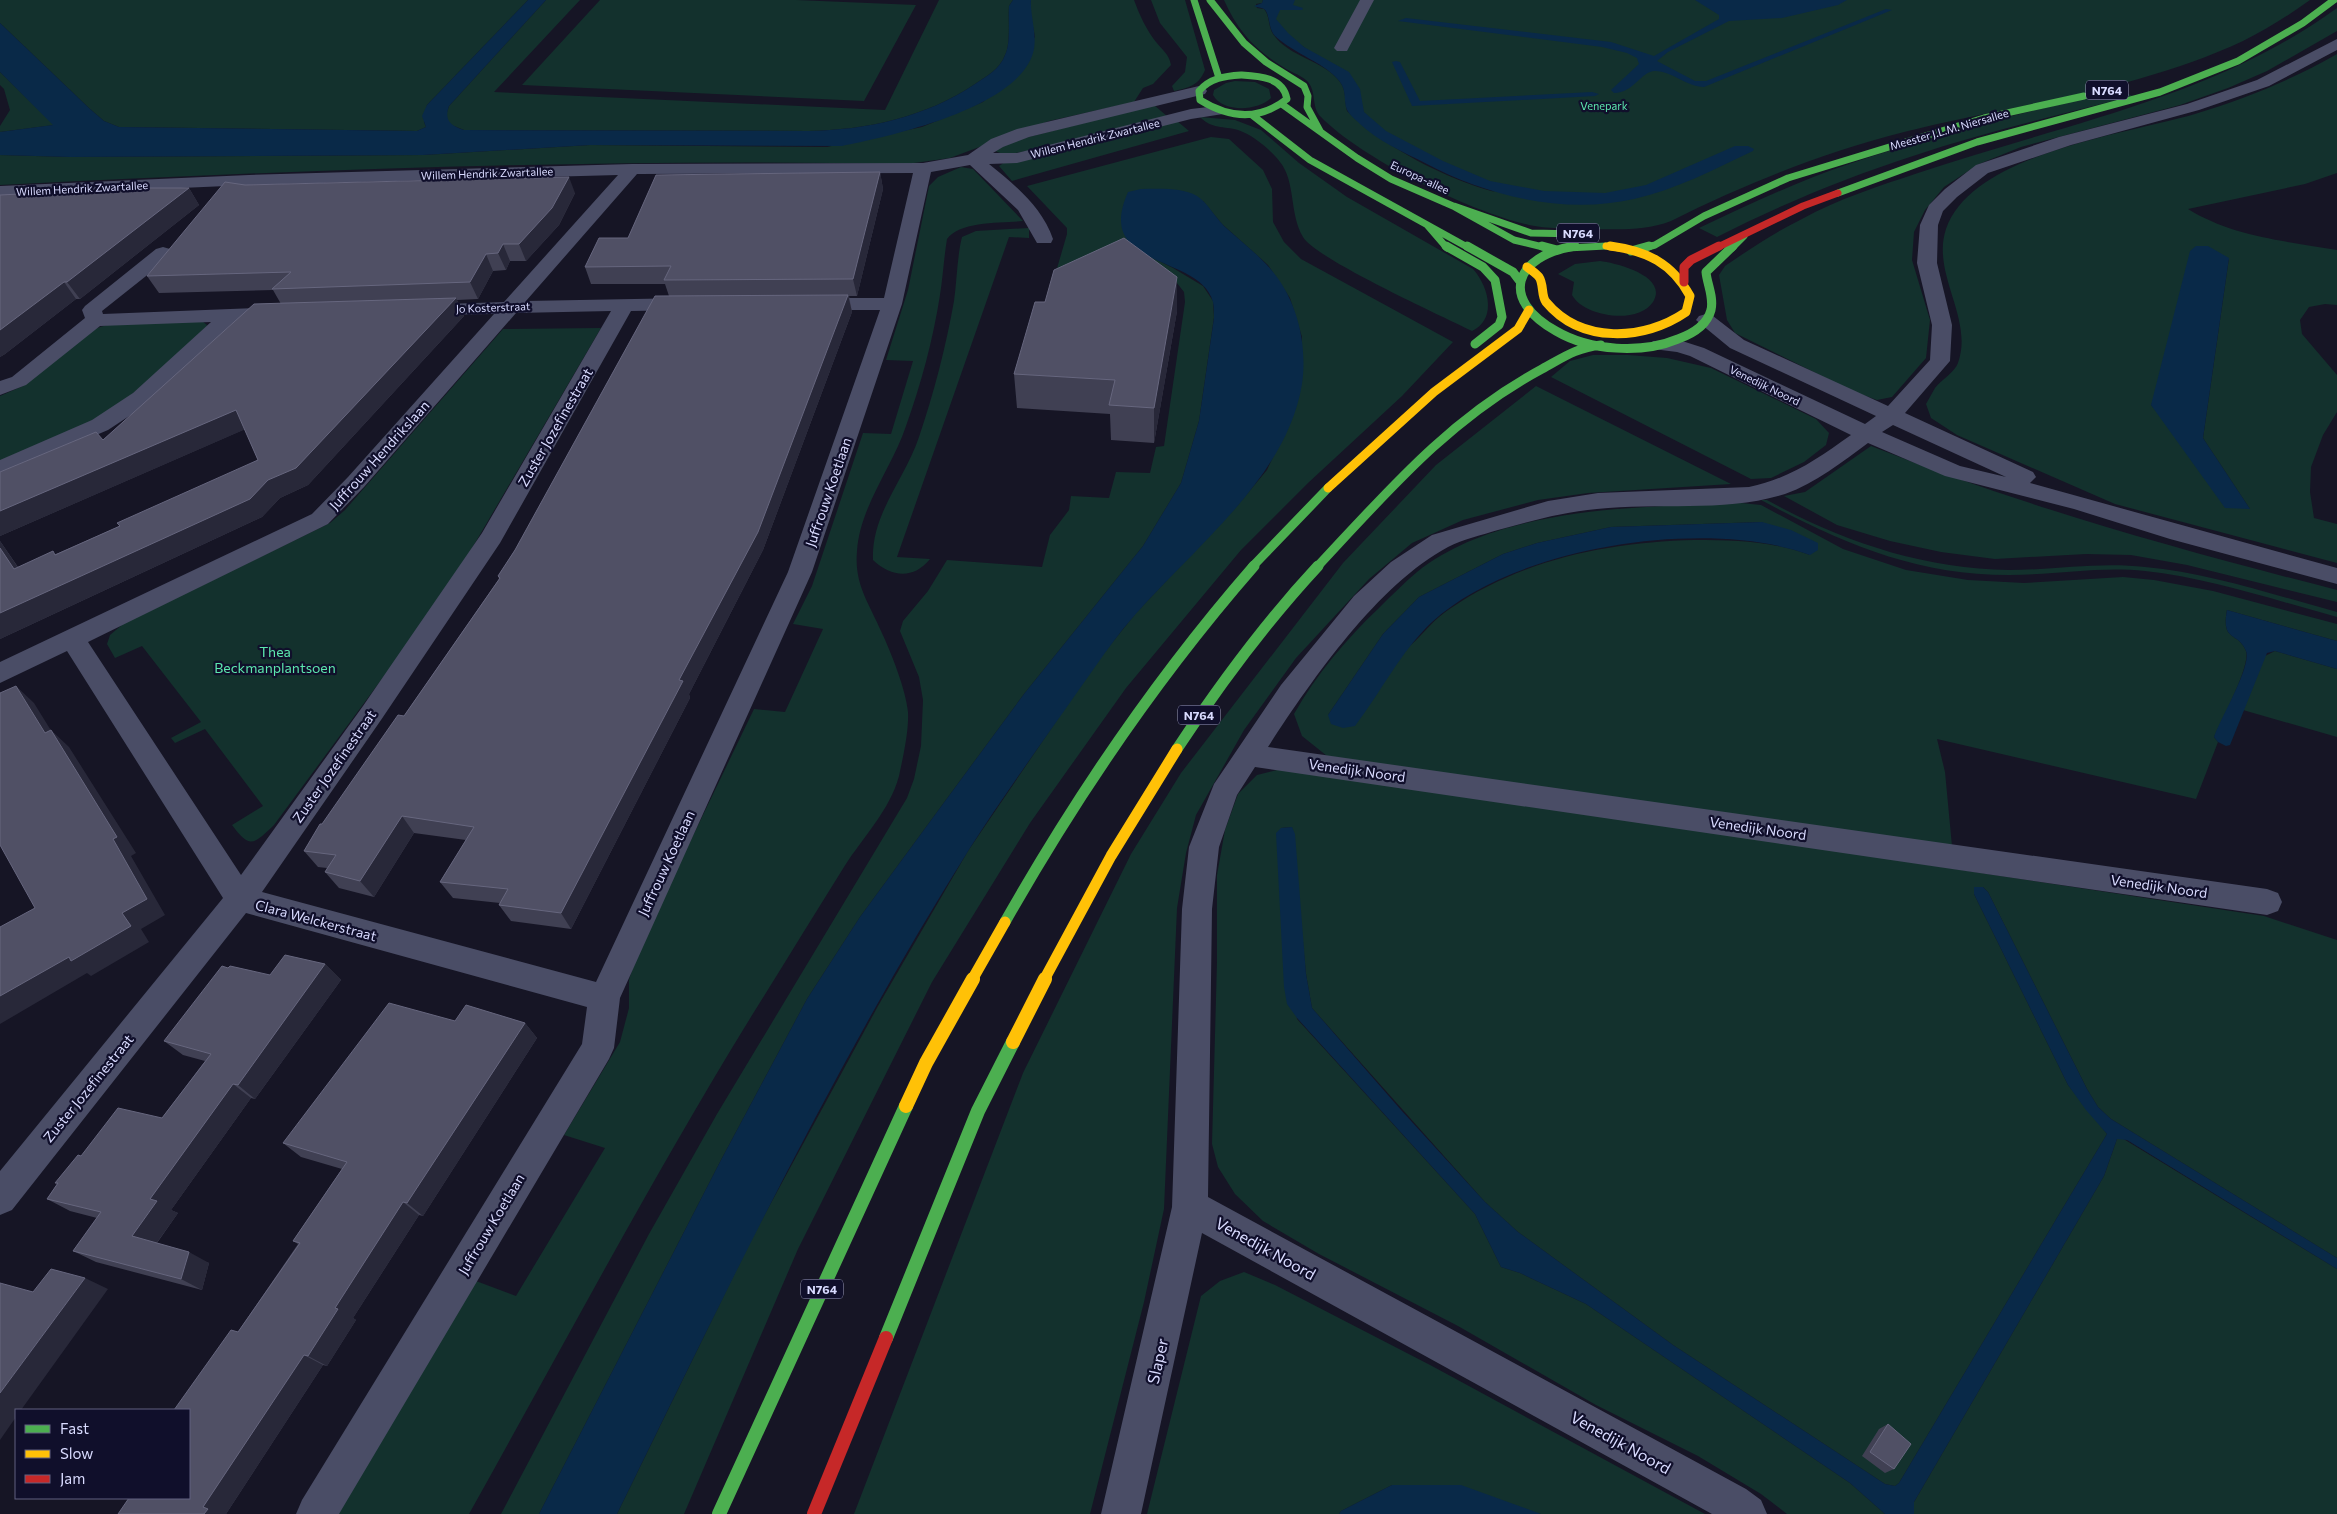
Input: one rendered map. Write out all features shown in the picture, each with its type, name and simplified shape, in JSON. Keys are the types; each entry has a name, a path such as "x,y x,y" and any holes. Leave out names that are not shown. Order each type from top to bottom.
{"main road":[{"path":"1194,0 1219,78"},
{"path":"1208,0 1217,27"},
{"path":"1208,0 1227,19 1244,43 1266,62 1304,86 1307,91 1307,107 1320,131"},
{"name":"Meester J.L.M. Niersallee","path":"1684,282 1684,267 1691,260 1803,206 1978,142 2160,92 2238,61 2279,37 2334,0"},
{"name":"Meester J.L.M. Niersallee","path":"2184,70 2203,65 2279,37"},
{"path":"1241,62 1254,75"},
{"path":"1254,75 1272,80 1284,87 1287,99 1283,104 1270,112 1252,115 1217,111 1200,100 1199,91 1205,83 1219,78 1254,75"},
{"name":"Meester J.L.M. Niersallee","path":"1631,251 1656,245 1704,216 1788,178 1984,118 2098,92"},
{"name":"Europa-allee","path":"1283,104 1384,175 1454,206 1482,224 1516,240 1541,249 1557,250"},
{"path":"1252,115 1310,160 1514,272 1519,280"},
{"name":"N764","path":"1454,206 1531,233 1621,236"},
{"name":"N764","path":"1653,233 1704,216"},
{"path":"1428,226 1468,236 1527,267 1540,278 1541,292 1548,307 1565,320 1589,330 1625,335 1655,331 1697,313 1684,282"},
{"path":"1428,226 1447,248 1483,267 1495,280 1502,310 1501,321 1464,353 1434,392"},
{"name":"Meester J.L.M. Niersallee","path":"1697,313 1712,304 1706,272 1744,236"},
{"name":"N764","path":"1684,282 1663,264 1631,251 1592,245 1557,250 1540,257 1527,267 1519,280 1522,296 1529,310 1540,322 1568,337 1601,345 1631,347 1660,345 1689,335 1702,325 1697,313"},
{"name":"N764","path":"719,1514 926,1063 1011,910 1087,783 1174,661 1243,578 1312,503 1434,392 1518,329 1529,310"},
{"path":"1555,346 1568,337 1589,330"},
{"name":"N764","path":"814,1514 978,1111 1070,927 1145,796 1219,685 1286,600 1416,461 1466,417 1510,386 1582,347 1601,345"},
{"name":"N764","path":"1510,386 1540,356"}],"street":[{"path":"1342,48 1366,0"},
{"path":"1190,1207 1197,909 1204,847 1224,792 1248,755 1290,692 1363,602 1400,568 1440,541 1475,529 1548,509 1598,501 1719,498 1778,488 1812,472 1891,416 1940,361 1942,325 1927,263 1929,225 1935,209 1952,193 1982,169 2066,141 2193,107 2263,83 2337,44"},
{"name":"Willem Hendrik Zwartallee","path":"973,159 997,143 1023,133 1199,91"},
{"name":"Willem Hendrik Zwartallee","path":"0,191 259,180 632,169 922,168 973,159 1017,158 1191,114 1217,111"},
{"path":"973,159 1006,186 1037,223 1044,239"},
{"name":"Juffrouw Koetlaan","path":"316,1514 598,1048 604,998 800,572 892,304 922,168"},
{"name":"Juffrouw Hendrikslaan","path":"0,673 320,519 336,504 513,306 632,169"},
{"path":"95,320 92,310 163,253"},
{"name":"Zuster Jozefinestraat","path":"0,1198 240,899 492,537 625,304"},
{"name":"Jo Kosterstraat","path":"401,310 513,306 712,304"},
{"path":"798,304 892,304"},
{"path":"0,389 19,381 95,320 297,312"},
{"name":"Venedijk Noord","path":"1697,313 1737,344 2080,503"},
{"path":"0,469 100,425 141,398 231,314"},
{"name":"Venedijk Noord","path":"1660,345 1679,346 1697,352 1867,434 1953,471 2080,503 2178,533 2337,576"},
{"name":"Clara Welckerstraat","path":"72,638 240,899 604,998"},
{"name":"Venedijk Noord","path":"1248,755 2268,902"},
{"name":"Venedijk Noord","path":"1190,1207 1732,1503 1747,1514"},
{"name":"Slaper","path":"1121,1514 1190,1207"}],"green space":[{"path":"0,0 528,0 427,105 424,122 426,127 417,131 119,127 104,121 90,109 0,23"},
{"path":"546,0 580,0 494,92 885,110 939,0 1013,0 1009,6 1007,50 1003,60 993,72 937,105 895,120 852,128 808,131 464,130 449,124 446,115 449,106"},
{"path":"600,0 796,0 916,5 864,101 522,85"},
{"path":"1031,0 1134,0 1146,28 1167,55 1171,65 1153,84 1143,88 1134,102 1049,121 950,158 907,164 567,164 340,170 0,185 0,155 70,157 423,155 590,145 827,147 922,127 983,102 1035,37 1030,11"},
{"path":"1151,0 1185,0 1205,70 1200,79 1189,87 1174,91 1172,86 1185,72 1187,57 1160,23"},
{"name":"Venepark","path":"1224,0 1263,0 1262,3 1256,4 1257,8 1264,9 1266,12 1273,34 1288,48 1325,68 1333,75 1344,89 1347,111 1378,137 1416,160 1437,170 1477,187 1495,192 1371,127 1348,79 1276,27 1275,6 1277,0 2310,0 2277,22 2243,41 2161,72 2076,95 1947,122 1874,140 1785,170 1660,225 1618,229 1557,228 1529,225 1478,209 1419,182 1390,166 1339,133 1321,117 1316,108 1310,84 1255,46 1241,30"},
{"path":"2337,8 2337,31 2267,71 2228,88 2180,105 2021,147 1979,164 1944,187 1925,210 1914,232 1912,260 1930,320 1926,358 1892,397 1877,400 1852,391 1735,333 1727,320 1719,275 1725,266 1792,224 1859,193 2134,106 2188,87 2239,65 2289,39"},
{"path":"2337,54 2337,173 2305,184 2188,209 2223,226 2241,232 2337,250 2337,305 2325,304 2309,307 2300,320 2302,334 2337,375 2337,412 2323,435 2311,467 2310,492 2314,518 2337,524 2337,563 2115,504 1957,435 1931,418 1926,404 1935,388 1951,373 1958,363 1961,346 1961,329 1947,279 1943,246 1946,229 1961,203 1986,182 2018,164 2093,139 2166,122 2213,108 2268,88","holes":["2229,258 2203,438 2250,509 2151,405"]},
{"path":"0,72 54,125 0,132 0,126 10,110 4,89 0,85"},
{"path":"1235,81 1255,82 1269,89 1271,98 1258,106 1250,108 1224,105 1213,95 1214,90 1226,83"},
{"path":"2121,91 2133,96 1995,131 1888,164 1813,193 1717,237 1699,228 1773,194 1849,164 1984,123"},
{"path":"1154,105 1168,117 1032,150 1005,155 995,151 1005,143"},
{"path":"1200,117 1235,120 1261,130 1299,163 1347,197 1473,269 1479,276 1488,302 1488,311 1480,326 1472,331 1354,272 1313,247 1303,237 1299,228 1291,188 1285,170 1276,157 1250,135 1238,130 1209,124"},
{"path":"1177,121 1189,131 1012,181 999,166 1005,162"},
{"path":"1211,137 1229,139 1263,170 1272,189 1273,222 1284,242 1301,259 1453,342 1402,396 1308,483 1241,550 1126,688 1030,823 932,982 798,1249 684,1514 617,1514 753,1236 878,1006 968,851 1095,664 1136,613 1237,506 1267,470 1294,412 1301,384 1302,337 1290,298 1268,265 1222,224 1203,201 1123,205 1123,214 1141,252 1203,286 1213,301 1214,317 1199,421 1181,483 1143,546 1024,694 860,917 807,999 721,1160 539,1514 501,1514 649,1234 717,1114 907,798 914,779 921,746 923,700 919,677 900,631 903,621 928,591 947,560 1042,567 1050,535 1069,510 1071,496 1109,498 1116,472 1150,473 1156,447 1164,446 1185,302 1184,292 1173,278 1051,289 1067,234 1067,228 1027,186"},
{"path":"961,167 973,169 1023,221 971,226 953,233 947,239 937,312 922,378 900,442 870,503 859,534 857,563 860,583 893,660 907,703 908,727 895,788 883,812 844,867 680,1136 469,1514 336,1514 476,1281 516,1296 605,1148 564,1135 620,1042 629,1008 629,980 638,950 754,709 785,712 823,629 793,624 812,586 863,433 891,434 913,361 886,360 908,290 929,186 938,177"},
{"path":"1029,228 1029,238 1009,237 897,557 930,559 924,566 910,573 895,573 880,566 873,560 877,527 913,452 930,404 951,318 962,237 976,231"},
{"path":"1600,261 1628,268 1647,278 1654,285 1656,293 1653,302 1646,309 1636,314 1624,316 1599,313 1578,303 1572,295 1574,282 1558,274 1575,264"},
{"path":"202,321 207,325 206,329 104,419 0,463 0,396 23,386 92,330 111,324"},
{"name":"Thea Beckmanplantsoen","path":"601,328 468,555 418,630 274,825 261,837 252,842 243,838 232,825 263,806 205,729 175,743 171,738 201,722 142,646 115,658 107,644 110,635 123,624 330,523 345,510 503,329"},
{"path":"1593,355 1667,358 1711,368 1816,419 1829,433 1826,445 1804,462 1771,478 1751,479 1551,377 1570,361"},
{"path":"1536,386 1731,484 1588,493 1538,500 1463,520 1412,543 1369,579 1296,658 1244,730 1196,815 1186,853 1177,908 1164,1209 1144,1302 1090,1514 854,1514 1023,1073 1131,854 1181,773 1343,563 1436,465"},
{"path":"1871,446 1985,488 2102,526 2337,590 2337,602 2187,565 2131,555 2086,554 1995,559 1941,552 1890,541 1837,525 1784,496 1805,492"},
{"path":"1761,500 1767,500 1795,515 1853,540 1914,558 1945,564 2009,570 2110,565 2169,570 2218,579 2266,592 2337,612 2337,617 2218,584 2169,574 2128,570 2094,570 2026,575 1975,574 1911,563 1850,543"},
{"path":"1741,503 1761,505 1843,549 1906,570 1968,580 2024,583 2123,577 2154,580 2213,591 2337,624 2337,641 2227,610 2226,628 2243,645 2246,651 2246,658 2240,680 2214,737 2218,742 2196,799 1937,739 1945,772 1952,846 1327,756 1302,736 1294,714 1332,658 1407,581 1417,572 1451,550 1488,534 1529,522 1572,514 1659,506","holes":["1762,522 1810,555 1767,544 1739,541 1663,541 1599,549 1537,565 1479,591 1445,612 1412,644 1328,715 1383,634 1419,597 1503,554 1537,543 1611,527"]},
{"path":"2275,651 2337,669 2337,737 2243,710 2265,656"},
{"path":"1281,769 1429,789 2264,916 2337,940 2337,1258 2111,1119 2098,1107 2087,1089 1988,892 1983,887 1974,887 1974,894 2068,1085 2107,1134 1899,1483 1895,1486 1885,1484 1673,1345 1518,1232 1485,1202 1312,1008 1306,974 1292,827 1281,828 1297,1019 1475,1214 1501,1267 1520,1273 1586,1304 1850,1483 1885,1514 1787,1514 1761,1494 1698,1456 1596,1405 1458,1326 1319,1254 1263,1221 1235,1194 1218,1167 1212,1144 1217,962 1217,875 1225,830 1238,794 1257,775"},
{"path":"2122,1138 2337,1269 2337,1514 1914,1514 1914,1502 2104,1176 2117,1139"},
{"path":"1244,1272 1275,1285 1432,1366 1705,1514 1541,1514 1392,1485 1341,1511 1339,1514 1147,1514 1201,1296 1220,1281"}],"water":[{"path":"528,0 546,0 449,106 448,119 455,127 464,130 808,131 852,128 895,120 937,105 993,72 1003,60 1007,50 1009,6 1013,0 1031,0 1034,47 1033,53 1022,72 1003,89 979,104 920,127 842,146 590,145 423,155 70,157 0,155 0,132 53,125 0,72 0,23 90,109 104,121 119,127 417,131 426,127 422,116 427,105"},
{"path":"1263,0 1295,0 1293,5 1303,8 1302,10 1280,10 1276,19 1304,47 1349,72 1360,89 1364,112 1386,131 1443,161 1490,181 1544,191 1605,193 1646,185 1735,146 1748,146 1754,149 1695,178 1665,190 1634,199 1581,205 1526,199 1500,193 1449,175 1391,146 1367,130 1348,112 1343,88 1334,75 1275,36 1266,11 1263,8 1254,6 1262,3"},
{"path":"1695,0 1847,0 1838,5 1782,18 1729,21 1668,52 1657,61 1695,81 1706,81 1886,9 1892,10 1704,87 1655,71 1646,74 1627,90 1614,93 1611,90 1639,64 1637,58 1627,53 1602,47 1398,21 1406,18 1611,42 1654,56 1719,19 1719,15"},
{"path":"1392,62 1400,62 1420,101 1592,92 1599,94 1595,96 1412,106"},
{"path":"1141,189 1177,190 1197,196 1224,226 1261,259 1276,276 1285,290 1298,320 1303,352 1302,384 1292,420 1276,454 1254,486 1229,516 1147,601 1123,629 1010,788 970,848 874,1010 784,1176 617,1514 539,1514 721,1160 807,999 860,917 1024,694 1143,546 1181,483 1199,421 1214,318 1213,302 1204,286 1189,275 1136,249 1125,236 1121,217 1128,192"},
{"path":"2196,246 2208,246 2229,258 2203,438 2250,509 2225,508 2151,405 2190,251"},
{"path":"1762,522 1791,530 1818,543 1818,550 1810,555 1768,544 1719,539 1667,539 1613,546 1560,557 1511,574 1468,596 1432,622 1401,659 1355,726 1343,728 1331,724 1328,715 1383,634 1419,597 1503,554 1537,543 1611,527"},
{"path":"2227,610 2337,641 2337,669 2275,651 2267,653 2230,745 2226,746 2218,742 2214,737 2240,680 2247,658 2243,645 2226,628"},
{"path":"1292,827 1295,834 1306,974 1312,1008 1401,1110 1485,1202 1518,1232 1673,1345 1885,1484 1895,1486 1899,1483 2107,1134 2068,1085 1974,894 1974,887 1983,887 1988,892 2087,1089 2098,1107 2111,1119 2337,1258 2337,1269 2127,1140 2117,1139 2104,1176 1914,1502 1914,1514 1885,1514 1850,1483 1586,1304 1520,1273 1501,1267 1475,1214 1297,1018 1287,1004 1284,987 1276,833 1281,828"},
{"path":"1392,1485 1461,1485 1541,1514 1339,1514 1341,1511"}],"building":[{"path":"880,172 853,279 664,280 671,266 585,267 599,238 628,238 656,175"},
{"path":"569,177 552,208 519,244 503,244 498,253 486,254 470,282 272,289 291,272 147,276 225,182 245,185"},
{"path":"136,188 189,188 67,282 64,282 0,330 0,195"},
{"path":"1124,238 1177,277 1154,408 1109,405 1115,380 1014,374 1035,302 1045,302 1054,270"},
{"path":"848,295 758,532 679,680 683,681 561,913 499,905 508,889 440,882 474,827 402,816 360,881 325,872 336,855 304,851 320,824 322,824 398,715 404,716 500,578 498,576 515,550 655,296"},
{"path":"456,298 296,468 268,480 250,499 0,613 0,548 14,569 53,551 55,555 120,526 117,523 258,460 236,410 0,511 0,472 96,432 103,440 254,304"},
{"path":"16,686 45,733 51,730 117,837 113,839 147,899 122,913 131,926 71,961 69,957 0,996 0,927 35,908 0,845 0,693"},
{"path":"285,955 325,964 238,1085 233,1084 150,1199 157,1201 132,1236 189,1252 181,1279 73,1251 101,1212 47,1199 58,1183 55,1183 78,1155 81,1156 118,1108 162,1118 211,1054 164,1041 222,966 270,975"},
{"path":"389,1003 455,1021 466,1005 525,1023 407,1203 403,1202 335,1308 338,1309 308,1356 304,1355 203,1507 208,1509 204,1514 118,1514 128,1499 190,1499 190,1409 175,1409 231,1330 238,1332 300,1243 293,1241 347,1162 283,1143"},
{"path":"51,1269 85,1278 0,1393 0,1283 33,1292"},
{"path":"1888,1424 1911,1444 1894,1469 1870,1452"}],"traffic: fast":[{"path":"1194,0 1219,78"},
{"path":"1210,0 1244,43 1266,62 1304,86 1308,96 1307,107 1320,131"},
{"path":"1838,193 1977,142 2160,92 2238,61 2303,23 2334,0"},
{"path":"1241,75 1263,77 1277,82 1286,92 1287,99 1267,112 1244,116 1221,111 1200,100 1199,91 1212,80 1241,75"},
{"path":"1631,251 1655,245 1704,216 1788,178 1984,118 2084,96"},
{"path":"1283,105 1357,158 1391,179 1453,206 1514,240 1557,250"},
{"path":"1252,115 1310,160 1513,272 1519,280"},
{"path":"1454,206 1531,233 1580,234"},
{"path":"1428,226 1447,248 1483,267 1495,280 1502,317 1499,325 1475,344"},
{"path":"1606,246 1569,247 1547,254 1530,263 1521,275 1519,287 1523,300 1531,312 1556,332 1594,345 1632,348 1668,343 1700,327 1709,316 1712,304 1706,272 1744,236"},
{"path":"1177,749 1219,685 1286,600 1416,461 1466,417 1510,386 1582,347 1601,345"},
{"path":"1005,922 1078,800 1159,683 1257,562 1328,488"},
{"path":"886,1338 978,1111 1013,1042"},
{"path":"719,1514 906,1106"}],"traffic: slow":[{"path":"1527,267 1540,278 1544,300 1561,319 1586,330 1615,334 1644,332 1669,324 1686,312 1690,296 1681,280 1671,269 1635,251 1606,246"},
{"path":"1328,488 1434,392 1518,329 1529,310"},
{"path":"1013,1042 1090,892 1132,820 1177,749"},
{"path":"906,1106 926,1063 1005,922"}],"traffic: jam":[{"path":"1684,282 1684,267 1691,260 1803,206 1838,193"},
{"path":"814,1514 886,1338"}]}
